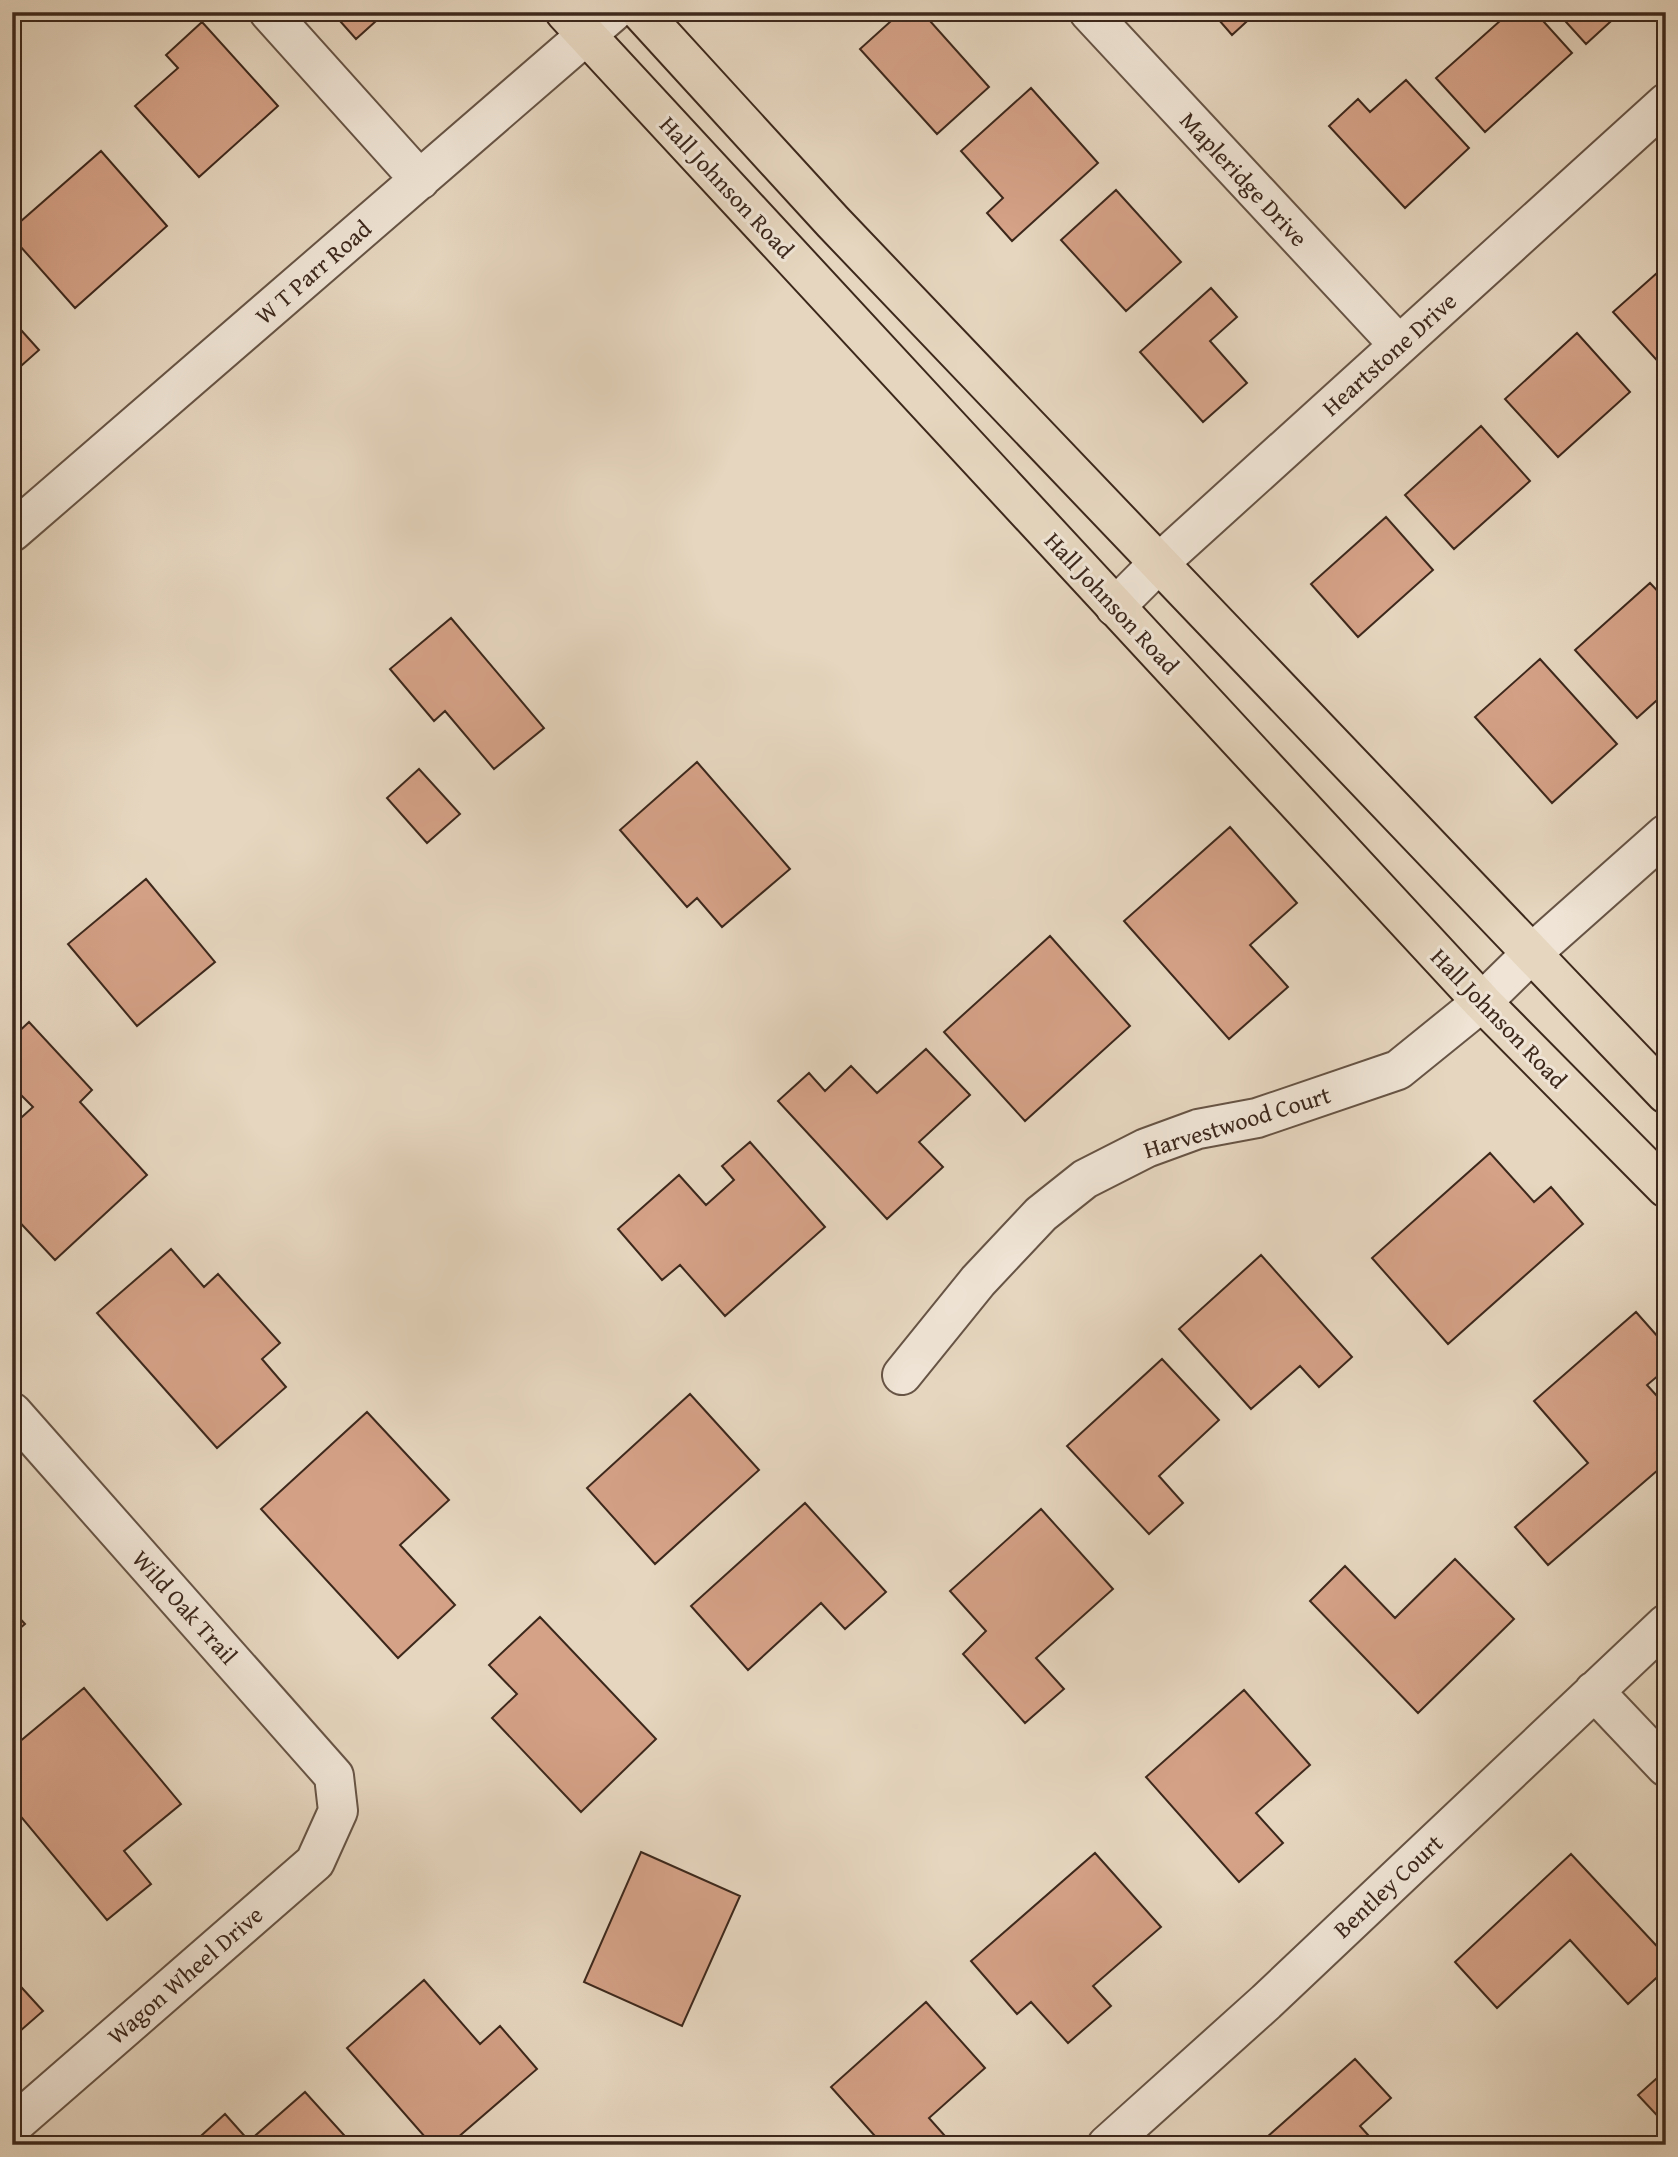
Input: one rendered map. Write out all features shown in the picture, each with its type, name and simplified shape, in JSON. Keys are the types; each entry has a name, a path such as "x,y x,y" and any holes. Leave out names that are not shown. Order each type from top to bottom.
{"main road":[{"path":"641,12 833,222 1666,1094"},
{"name":"Hall Johnson Road","path":"588,20 1115,607 1482,1002 1666,1188"}],"street":[{"path":"269,12 420,180"},
{"name":"Mapleridge Drive","path":"1089,12 1399,345"},
{"name":"W T Parr Road","path":"12,532 420,180 588,20"},
{"name":"Heartstone Drive","path":"1115,607 1159,563 1666,103"},
{"name":"Harvestwood Court","path":"902,1375 978,1280 1041,1214 1085,1179 1146,1148 1198,1129 1257,1118 1398,1070 1482,1002 1532,953 1666,834"},
{"name":"Wild Oak Trail","path":"12,1412 334,1776 338,1811"},
{"name":"Bentley Court","path":"1107,2145 1266,2002 1666,1624"},
{"path":"1594,1691 1666,1767"},
{"name":"Wagon Wheel Drive","path":"12,2126 315,1862 338,1811"}],"building":[{"path":"332,12 386,12 356,39"},
{"path":"901,12 922,12 989,87 937,134 860,49"},
{"path":"1212,12 1257,12 1232,35"},
{"path":"1510,12 1535,12 1572,53 1485,132 1436,78"},
{"path":"1557,12 1621,12 1586,44"},
{"path":"202,22 278,106 199,177 135,106 178,68 166,55"},
{"path":"1406,80 1469,148 1405,208 1329,126 1358,99 1370,112"},
{"path":"1031,88 1098,163 1012,241 987,213 1003,198 961,151"},
{"path":"101,151 167,226 75,308 12,237 12,229"},
{"path":"1116,190 1181,262 1126,311 1061,240"},
{"path":"1666,265 1666,365 1663,367 1613,312"},
{"path":"1211,288 1237,317 1210,341 1247,383 1203,422 1140,352"},
{"path":"12,320 39,350 12,374"},
{"path":"1577,333 1630,392 1558,457 1505,399"},
{"path":"1481,426 1530,481 1454,549 1405,495"},
{"path":"1386,517 1433,570 1358,637 1311,584"},
{"path":"1650,583 1666,600 1666,692 1637,718 1575,650"},
{"path":"451,618 544,728 494,769 445,711 434,721 390,669"},
{"path":"1540,659 1617,744 1552,803 1475,717"},
{"path":"697,762 790,869 722,927 697,898 687,907 620,830"},
{"path":"419,769 460,814 427,843 387,798"},
{"path":"1230,827 1297,903 1250,945 1288,987 1229,1039 1124,921"},
{"path":"146,879 215,962 137,1026 68,944"},
{"path":"1050,936 1130,1026 1025,1121 944,1032"},
{"path":"29,1022 92,1090 80,1102 147,1175 55,1260 12,1214 12,1126 33,1107 12,1086 12,1038"},
{"path":"926,1049 970,1095 919,1142 943,1167 887,1219 778,1101 809,1073 825,1091 851,1066 877,1093"},
{"path":"750,1142 825,1227 725,1316 680,1265 662,1280 618,1229 679,1175 706,1205 734,1180 722,1166"},
{"path":"1490,1153 1534,1202 1551,1187 1583,1224 1448,1344 1372,1258"},
{"path":"171,1249 204,1287 218,1274 280,1343 262,1359 286,1387 217,1448 97,1313"},
{"path":"1261,1255 1352,1357 1319,1387 1300,1366 1251,1409 1179,1329"},
{"path":"1636,1312 1666,1346 1666,1369 1647,1385 1666,1406 1666,1463 1548,1565 1515,1527 1588,1463 1534,1401"},
{"path":"1162,1359 1219,1420 1159,1476 1183,1503 1149,1534 1067,1446"},
{"path":"690,1394 759,1470 655,1564 587,1488"},
{"path":"367,1412 449,1500 400,1545 455,1605 398,1658 261,1509"},
{"path":"805,1503 886,1592 845,1629 821,1603 748,1670 691,1606"},
{"path":"1041,1509 1113,1589 1036,1658 1064,1689 1025,1723 963,1654 986,1631 950,1591"},
{"path":"1455,1559 1514,1619 1418,1713 1310,1601 1345,1566 1395,1618"},
{"path":"12,1610 25,1624 12,1635"},
{"path":"540,1617 656,1739 581,1812 492,1718 517,1694 489,1665"},
{"path":"84,1688 181,1804 124,1851 151,1884 107,1920 12,1806 12,1748"},
{"path":"1244,1690 1310,1765 1256,1813 1283,1843 1239,1882 1146,1777"},
{"path":"641,1852 740,1896 682,2026 584,1982"},
{"path":"1095,1853 1161,1927 1093,1986 1111,2006 1068,2043 1031,2002 1017,2014 971,1961"},
{"path":"1571,1854 1666,1956 1666,1969 1628,2004 1570,1940 1497,2008 1455,1962"},
{"path":"12,1977 43,2011 12,2038"},
{"path":"424,1980 480,2044 500,2026 537,2069 449,2145 432,2145 347,2048"},
{"path":"926,2002 985,2068 929,2118 953,2145 883,2145 831,2087"},
{"path":"1355,2059 1391,2098 1360,2126 1377,2145 1258,2145"},
{"path":"1666,2070 1666,2125 1638,2095"},
{"path":"305,2092 353,2145 191,2145 225,2114 249,2141"}]}
